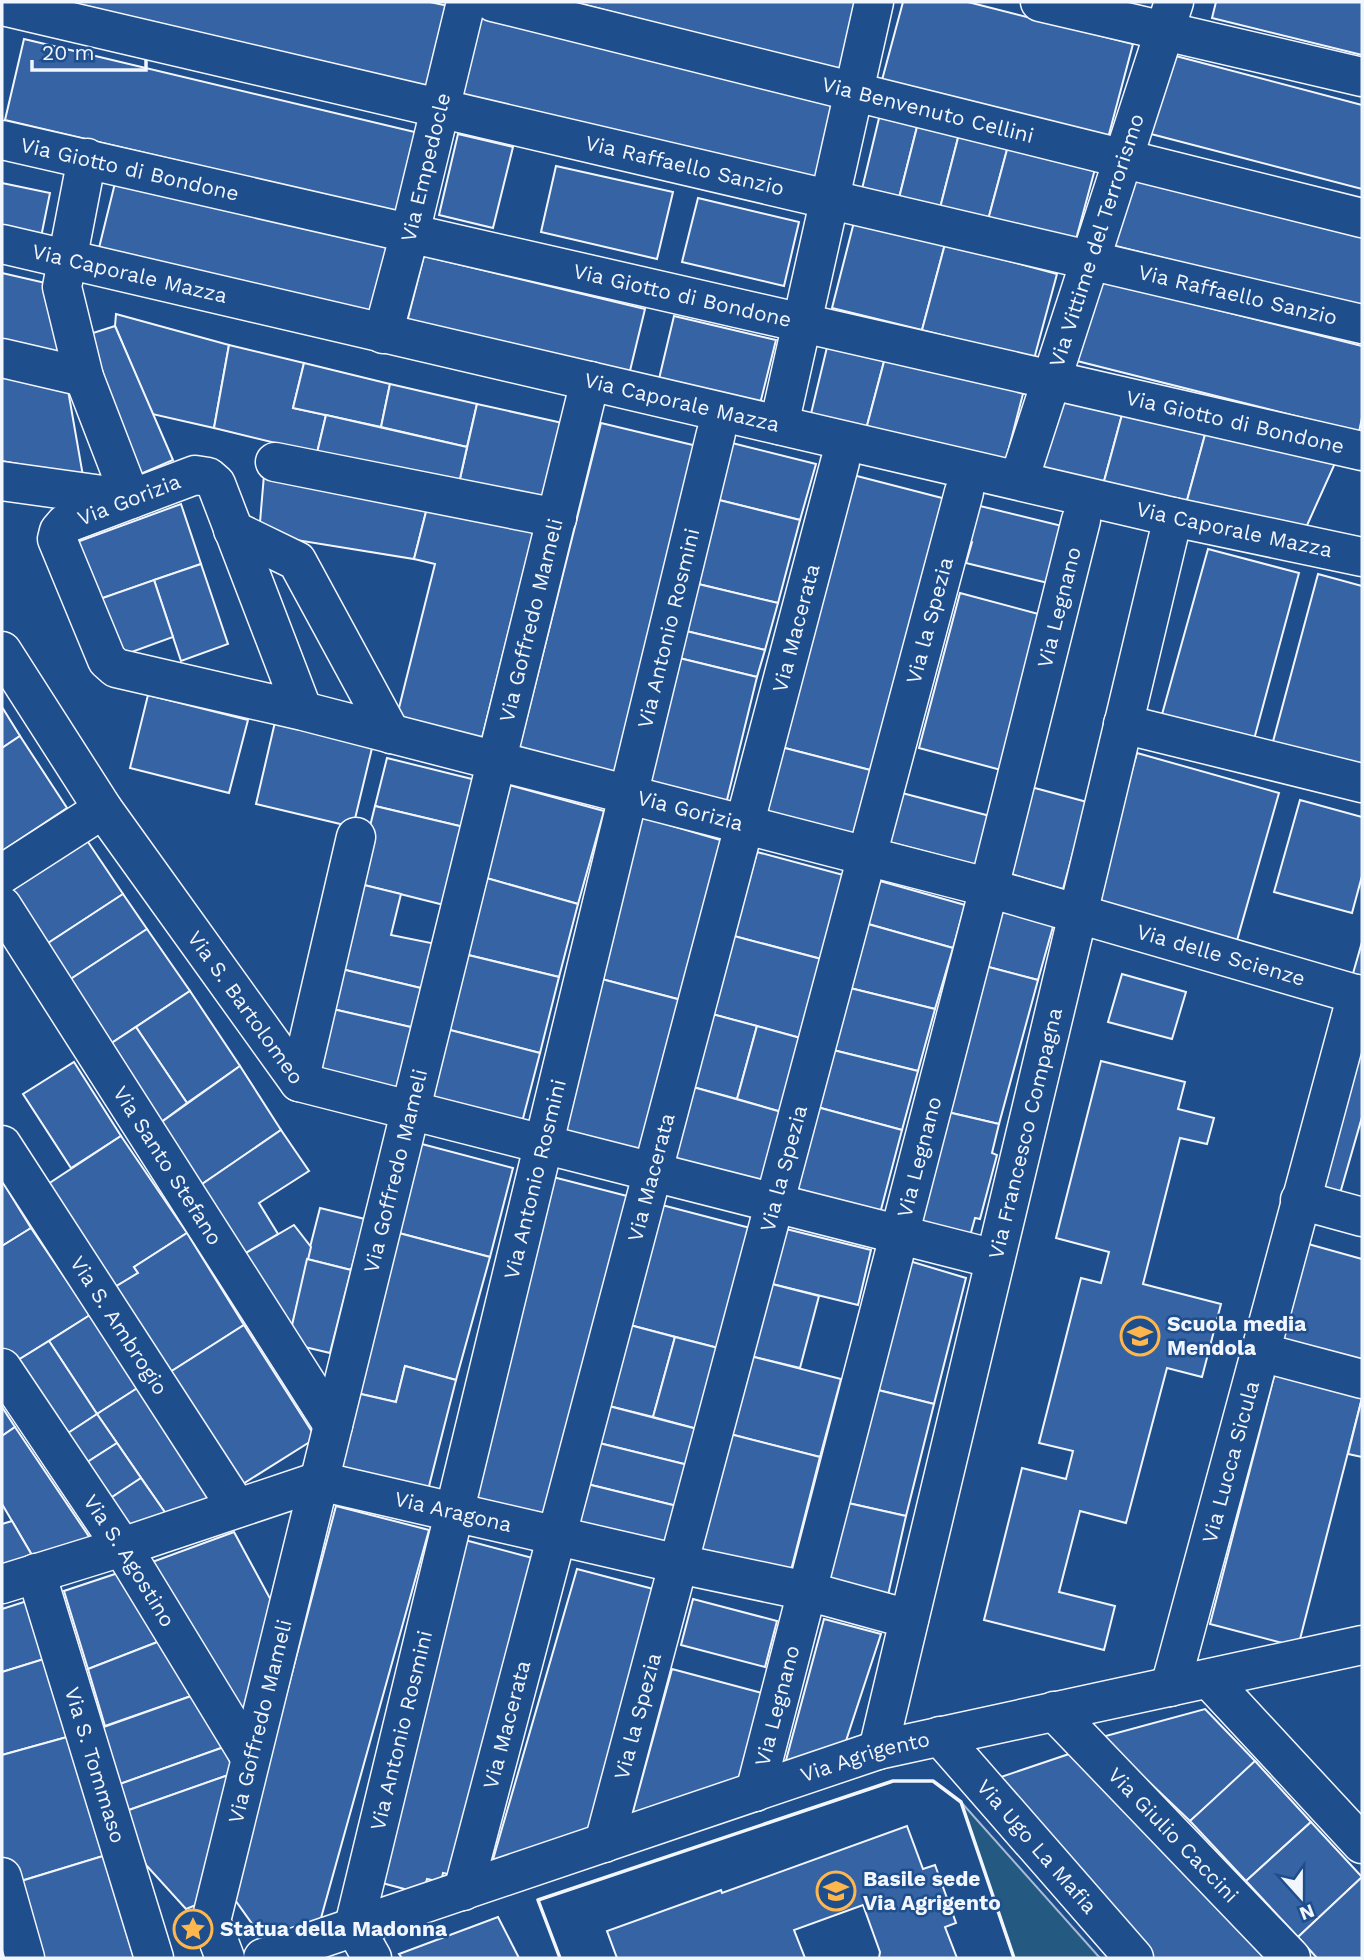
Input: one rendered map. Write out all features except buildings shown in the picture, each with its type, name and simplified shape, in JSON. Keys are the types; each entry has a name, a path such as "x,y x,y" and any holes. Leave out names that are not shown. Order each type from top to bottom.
{"street":[{"name":"Via Empedocle","path":"383,334 466,2"},
{"name":"Via Benvenuto Cellini","path":"493,2 1362,218"},
{"path":"779,425 874,2"},
{"path":"1040,2 1169,16 1362,77"},
{"name":"Via Raffaello Sanzio","path":"6,14 440,109 1362,324"},
{"name":"Via Vittime del Terrorismo","path":"1019,480 1169,16"},
{"name":"Via Giotto di Bondone","path":"2,140 1362,451"},
{"path":"2,481 131,499 84,377 62,287 87,159"},
{"name":"Via Caporale Mazza","path":"2,244 383,334 588,392 716,433 1081,520 1170,529 1362,557"},
{"path":"2,358 84,377"},
{"name":"Via Caporale Mazza","path":"588,392 779,425 1019,480 1170,529"},
{"name":"Via Goffredo Mameli","path":"225,1958 211,1921 588,392"},
{"name":"Via Antonio Rosmini","path":"363,1942 454,1513 716,433"},
{"path":"275,462 556,519"},
{"name":"Via Macerata","path":"463,1891 840,462"},
{"name":"Via Gorizia","path":"303,711 216,484 208,477 195,475 65,524 59,531 57,539 111,665 303,711 1078,913"},
{"name":"Via la Spezia","path":"604,1843 964,492"},
{"name":"Via Legnano","path":"755,1792 989,888 1081,520"},
{"name":"Via Francesco Compagna","path":"878,1750 1170,529"},
{"path":"233,530 297,561 391,734"},
{"name":"Via S. Bartolomeo","path":"2,651 103,809 299,1082 995,1259"},
{"path":"1123,724 1362,783"},
{"path":"2,874 103,809"},
{"path":"299,1082 356,837"},
{"name":"Via Santo Stefano","path":"2,906 333,1425"},
{"name":"Via delle Scienze","path":"1078,913 1359,995"},
{"name":"Via Lucca Sicula","path":"1170,1687 1300,1199 1359,995"},
{"name":"Via S. Ambrogio","path":"2,1144 237,1508"},
{"path":"1300,1199 1362,1217"},
{"path":"1259,1352 1362,1379"},
{"name":"Via S. Agostino","path":"2,1368 122,1547 250,1756"},
{"path":"19,1578 319,1482"},
{"name":"Via Aragona","path":"319,1482 807,1591 909,1619"},
{"name":"Via S. Tommaso","path":"19,1578 154,1958"},
{"name":"Via Agrigento","path":"264,1958 363,1942 463,1891 878,1750 1360,1648"},
{"path":"1210,1679 1362,1844"},
{"name":"Via Giulio Caccini","path":"1054,1711 1291,1958"},
{"name":"Via Ugo La Mafia","path":"940,1737 1134,1958"},
{"path":"2,1877 25,1958"}],"shaded area":[{"path":"961,1802 1100,1958 1014,1958"}],"wall":[{"path":"560,1958 538,1900 893,1781 933,1781 961,1802 1014,1958"}],"place":[{"name":"Scuola media Mendola","path":"1140,1336"},
{"name":"Basile sede Via Agrigento","path":"836,1891"},
{"name":"Statua della Madonna","path":"193,1929"}]}
